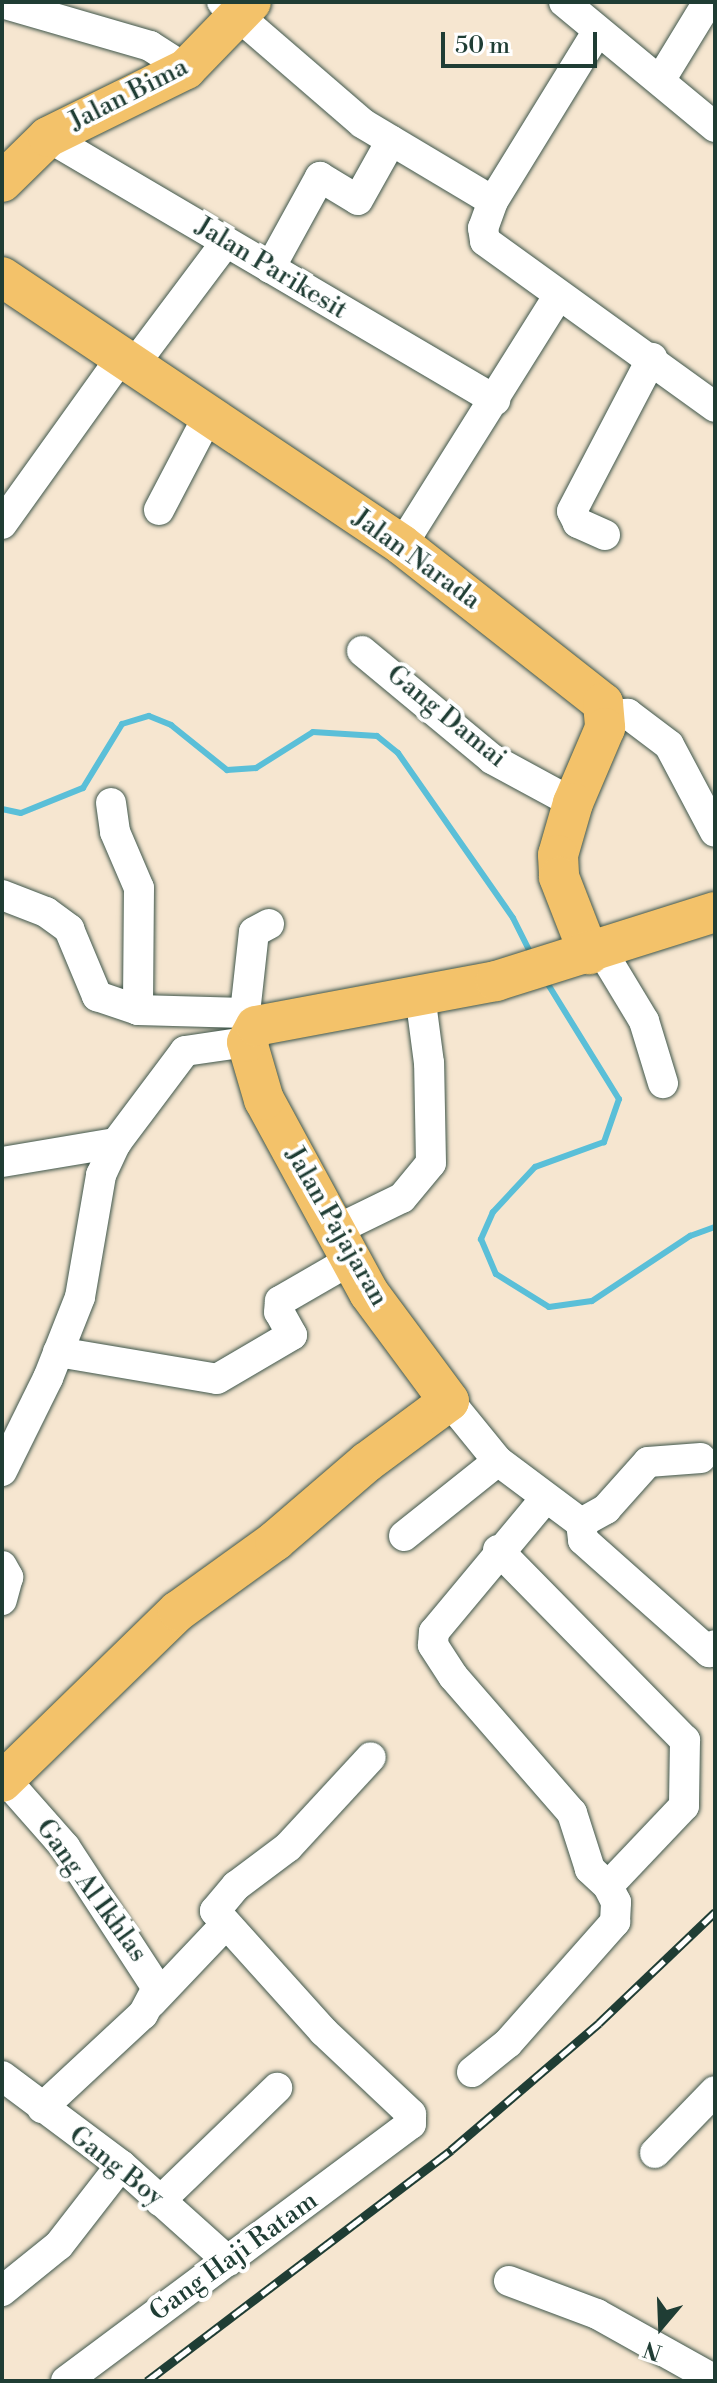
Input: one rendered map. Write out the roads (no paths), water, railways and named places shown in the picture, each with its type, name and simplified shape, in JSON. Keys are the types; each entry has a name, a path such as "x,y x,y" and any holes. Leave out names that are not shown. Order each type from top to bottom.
{"main road":[{"name":"Jalan Bima","path":"2,182 48,137 186,69 238,7"},
{"name":"Jalan Narada","path":"2,277 207,418 402,545 593,692 606,715"},
{"path":"595,951 559,877 558,855 573,803 606,715"},
{"path":"249,1027 496,981 715,912"},
{"name":"Jalan Pajajaran","path":"249,1027 264,1100 369,1293 449,1401"},
{"path":"4,1780 191,1601 449,1401"}],"street":[{"path":"661,79 708,2"},
{"path":"2,3 150,46 186,69"},
{"path":"238,7 332,98 391,141 493,201"},
{"path":"715,127 584,14 493,201 483,228 485,241 652,358 715,407"},
{"name":"Jalan Parikesit","path":"48,137 495,400"},
{"path":"270,268 320,177 358,200 391,141"},
{"path":"2,524 127,362 226,242"},
{"path":"402,545 559,295"},
{"path":"605,535 578,523 572,511 652,358"},
{"path":"159,510 207,418"},
{"name":"Gang Damai","path":"362,651 492,759 573,803"},
{"path":"606,715 628,714 669,745 715,832"},
{"path":"111,803 115,832 139,888 138,1010"},
{"path":"2,895 60,920 97,996 138,1010 249,1027"},
{"path":"249,1027 254,932 269,924"},
{"path":"595,951 644,1021 663,1083"},
{"path":"58,1352 217,1379 292,1335 279,1312 280,1301 402,1198 431,1163 429,1063 420,995"},
{"path":"9,1458 80,1297 101,1175 116,1143 185,1051 249,1027"},
{"path":"2,1162 116,1143"},
{"path":"449,1401 498,1461 581,1523 583,1540 709,1652 715,1645"},
{"path":"581,1523 606,1509 648,1462 701,1458"},
{"path":"404,1536 498,1461"},
{"path":"472,2072 508,2043 615,1922 616,1902 608,1886 590,1869 572,1813 453,1676 433,1645 434,1632 498,1550 545,1499"},
{"path":"498,1550 685,1740 684,1806 608,1886"},
{"path":"2,1566 8,1577 2,1600"},
{"path":"42,2108 151,2003 224,1926 216,1916 216,1904 288,1847 371,1757"},
{"name":"Gang Al Ikhlas","path":"4,1780 103,1900 157,1988 151,2003"},
{"name":"Gang Haji Ratam","path":"66,2381 414,2122 411,2114 224,1926"},
{"name":"Gang Boy","path":"2,2076 121,2165 228,2261"},
{"path":"160,2201 277,2088"},
{"path":"655,2153 715,2091"},
{"path":"2,2291 59,2245 121,2165"},
{"path":"509,2281 597,2314 715,2380"}],"waterway":[{"path":"2,809 21,813 83,788 122,724 149,716 171,725 227,770 256,768 313,732 377,736 398,753 513,918 531,954"},
{"path":"546,981 619,1099 604,1142 535,1167 493,1212 481,1239 496,1274 549,1307 592,1301 690,1236 715,1227"}],"railway":[{"path":"147,2381 451,2150 599,2023 715,1912"}]}
